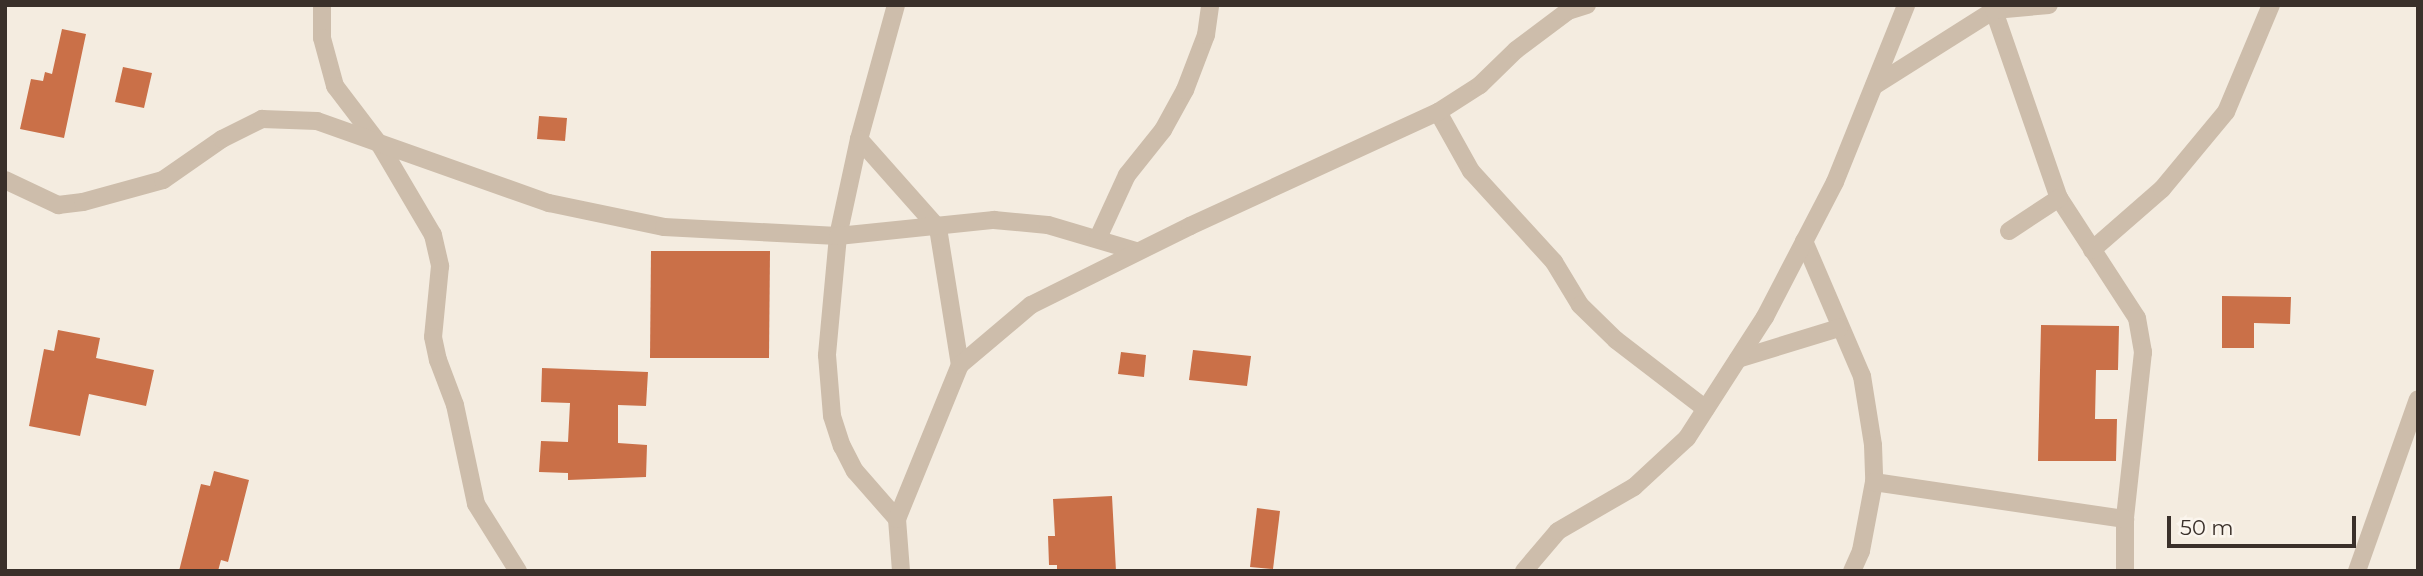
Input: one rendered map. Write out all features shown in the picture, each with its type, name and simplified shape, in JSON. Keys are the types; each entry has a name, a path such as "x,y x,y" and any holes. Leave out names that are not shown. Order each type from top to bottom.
{"street":[{"path":"322,5 322,38 335,86 380,145 433,235 440,266 433,337 438,360 455,405 476,504 518,571"},
{"path":"896,5 859,139 838,236 827,355 832,416 855,471 897,519"},
{"path":"1098,238 1127,175 1163,130 1185,90 1206,35 1210,5"},
{"path":"901,571 897,519 960,365 1031,305 1136,251 1438,112 1480,85 1516,50 1567,11 1587,5"},
{"path":"1524,571 1558,531 1634,487 1687,438 1738,359 1835,182 1906,5"},
{"path":"1874,86 1993,7 2049,5"},
{"path":"2092,250 2162,189 2226,112 2272,5"},
{"path":"1993,7 2059,198 2137,318 2143,352 2125,519 2125,571"},
{"path":"1438,112 1471,171 1554,262 1580,305 1615,340 1706,409"},
{"path":"5,180 58,205 83,202 163,180 222,139 262,119 317,121 550,203 664,227 838,236 938,228 994,220 1048,225 1136,251"},
{"path":"859,139 938,228 960,365"},
{"path":"2008,231 2059,198"},
{"path":"1804,241 1839,328 1862,376 1874,482 1861,551 1852,571"},
{"path":"1738,359 1839,328"},
{"path":"2357,571 2418,399"},
{"path":"1874,482 2125,519"}],"building":[{"path":"62,29 86,34 64,138 20,129 31,79 43,81 45,72 52,74"},
{"path":"123,67 152,73 144,108 115,102"},
{"path":"539,116 567,118 565,141 537,139"},
{"path":"651,251 770,251 769,358 650,358"},
{"path":"2222,296 2291,297 2290,324 2254,323 2254,348 2222,348"},
{"path":"2041,325 2119,326 2118,370 2096,370 2095,419 2117,419 2116,461 2038,461"},
{"path":"58,330 100,338 96,358 154,370 146,406 89,394 80,436 29,426 44,349 54,351"},
{"path":"1193,350 1251,356 1247,386 1189,380"},
{"path":"1121,352 1146,355 1144,377 1118,374"},
{"path":"542,368 648,372 646,406 618,405 618,443 647,445 646,477 568,480 568,473 539,472 541,441 568,442 570,403 541,402"},
{"path":"214,471 249,480 228,562 221,560 218,571 179,571 201,484 210,486"},
{"path":"1112,496 1116,571 1057,571 1057,565 1049,565 1048,536 1055,536 1053,499"},
{"path":"1257,508 1280,511 1273,569 1250,567"}]}
